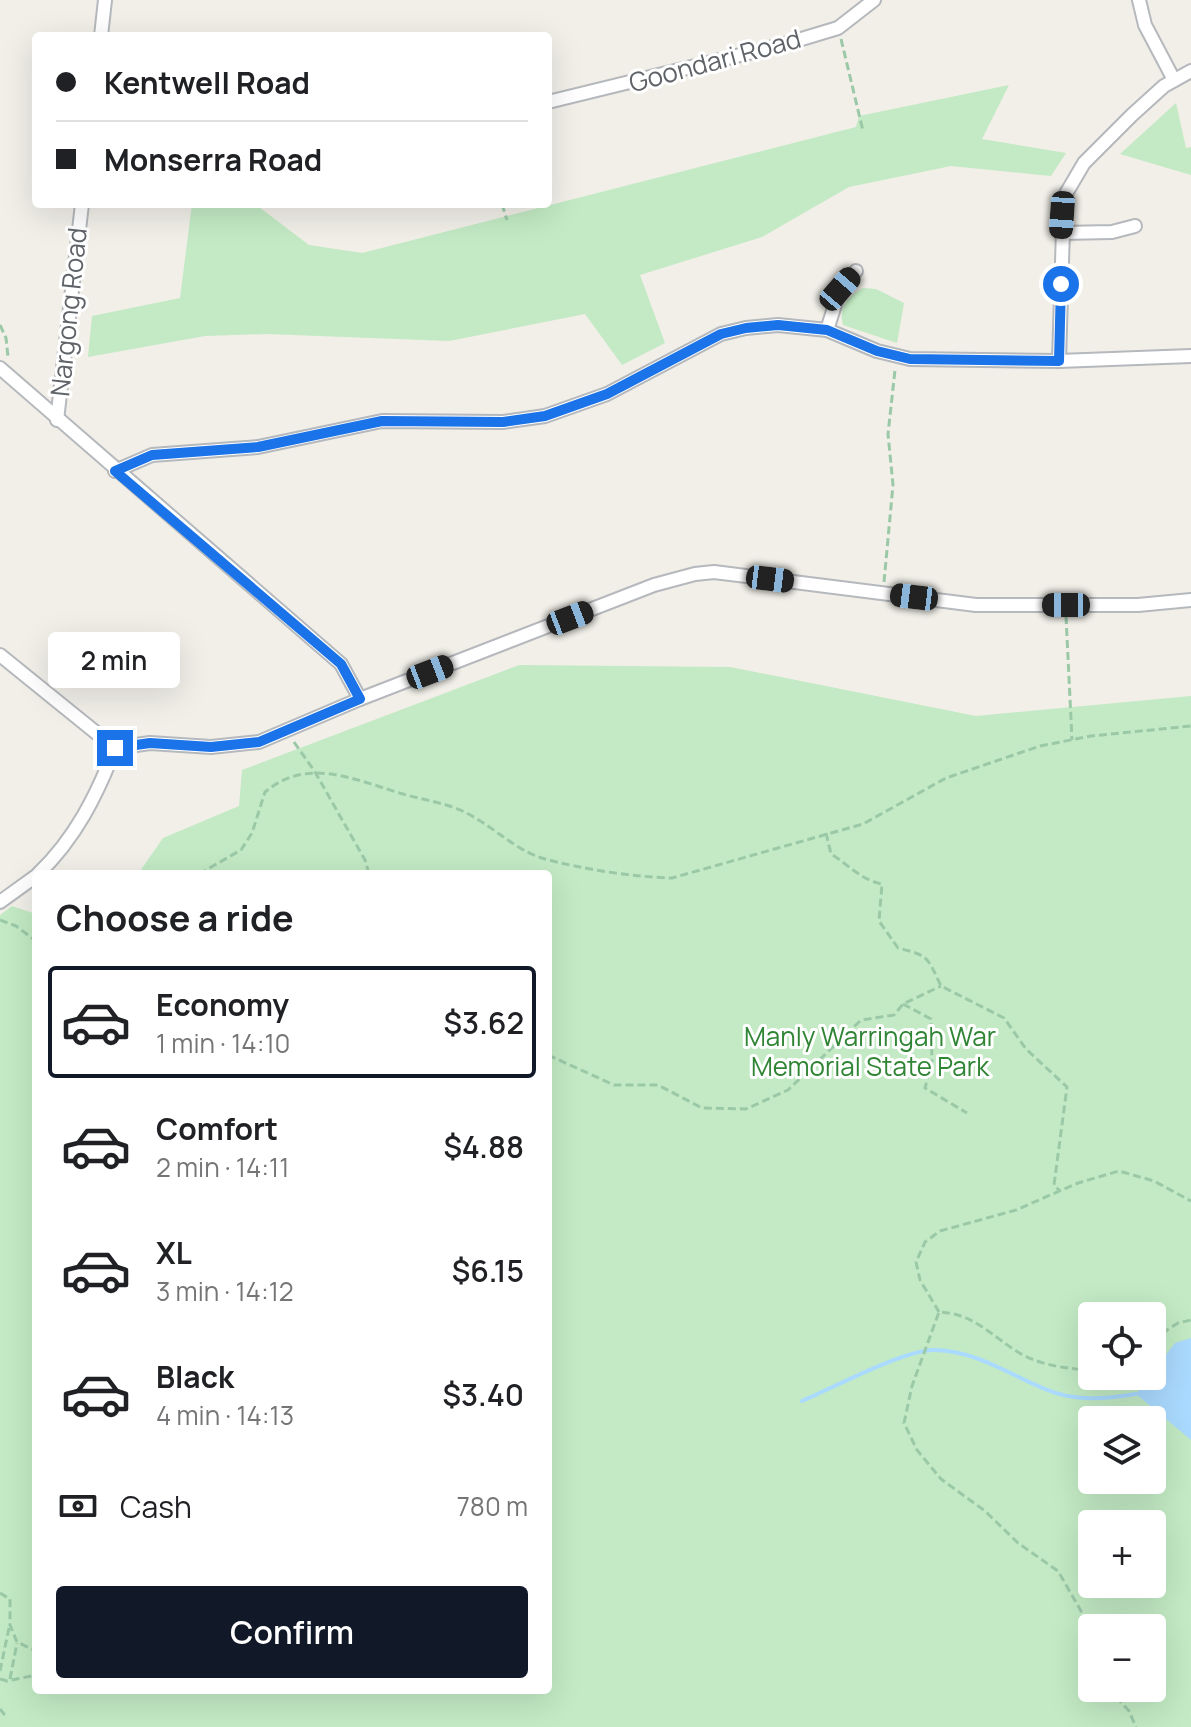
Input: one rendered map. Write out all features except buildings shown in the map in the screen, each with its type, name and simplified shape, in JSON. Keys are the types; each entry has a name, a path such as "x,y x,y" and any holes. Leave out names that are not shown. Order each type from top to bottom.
{"street":[{"path":"104,32 105,0"},
{"name":"Goondari Road","path":"552,101 838,28 874,0"},
{"path":"1139,0 1145,25 1174,80"},
{"path":"1059,361 1064,197 1084,163 1132,115 1174,80 1191,71"},
{"name":"Nargong Road","path":"57,420 82,208"},
{"path":"1061,233 1112,232 1135,226"},
{"path":"827,330 840,289 856,271"},
{"path":"115,471 152,455 258,447 382,421 503,422 545,416 607,394 721,334 778,325 827,330 910,359 1059,361 1191,356"},
{"path":"4,365 57,420 341,664 360,699"},
{"path":"0,655 115,748 150,743 211,747 259,742 360,699 654,585 695,574 714,572 976,605 1138,605 1191,600"},
{"path":"42,870 57,856 82,820 99,789 115,748"},
{"path":"0,902 32,879"}],"path":[{"path":"838,28 863,131"},
{"path":"503,208 507,220"},
{"path":"0,325 6,338 4,365"},
{"path":"883,593 893,485 888,434 896,356"},
{"path":"1066,605 1072,740"},
{"path":"206,870 241,850 252,833 265,792 291,775 336,773 447,804 473,817 504,840 544,858 650,877 672,878 863,824 946,778 1040,746 1191,726"},
{"path":"285,731 315,772 368,870"},
{"path":"826,833 831,854 853,867 867,881 882,884 879,921 898,948 930,958 941,986 1004,1018 1026,1049 1067,1087 1054,1185 1060,1191"},
{"path":"0,920 16,926 32,938"},
{"path":"552,1057 614,1085 658,1085 702,1108 746,1109 788,1090 861,1020 894,1015 903,1004 941,986"},
{"path":"903,1004 931,1019 932,1061 925,1088 967,1113"},
{"path":"939,1312 920,1280 916,1262 925,1242 940,1231 1016,1210 1119,1171 1154,1181 1191,1201"},
{"path":"939,1312 912,1386 904,1423 917,1450 941,1479 985,1511 1018,1543 1058,1571 1082,1614"},
{"path":"939,1312 954,1312 983,1325 1024,1356 1062,1368 1078,1369"},
{"path":"1166,1331 1178,1323 1191,1320"},
{"path":"0,1593 10,1599 10,1625 0,1671"},
{"path":"10,1625 17,1642 10,1679"},
{"path":"17,1642 32,1649"},
{"path":"0,1679 32,1676"},
{"path":"1121,1702 1136,1727"},
{"path":"0,1709 4,1714 0,1716"}],"green space":[{"path":"1009,85 982,139 1066,153 1051,176 951,166 849,187 762,237 640,275 665,343 622,365 585,314 449,341 267,334 205,336 88,357 92,316 180,298 191,208 260,208 309,245 362,253 538,208 552,208 552,205 856,127 859,116"},
{"path":"1176,103 1186,148 1191,147 1191,175 1120,154"},
{"path":"863,288 876,289 904,303 897,343 843,325 842,313 846,303"},
{"name":"Manly Warringah War Memorial State Park","path":"519,665 730,667 976,716 1191,696 1191,1727 0,1727 0,915 12,906 32,913 32,1694 552,1694 552,870 141,870 163,838 239,806 242,770"}],"water":[{"path":"1191,1338 1191,1440 1166,1419 1166,1406 1150,1406 1136,1394 1139,1390 1166,1390 1166,1355 1175,1343"}],"waterway":[{"path":"802,1401 888,1362 935,1350 964,1354 1068,1396 1101,1398 1136,1394"}],"route":[{"path":"115,748 150,743 211,747 259,742 360,699 341,664 115,471 152,455 258,447 382,421 503,422 545,416 607,394 721,334 746,328 778,325 827,330 877,351 910,359 1059,361 1061,284"}]}
